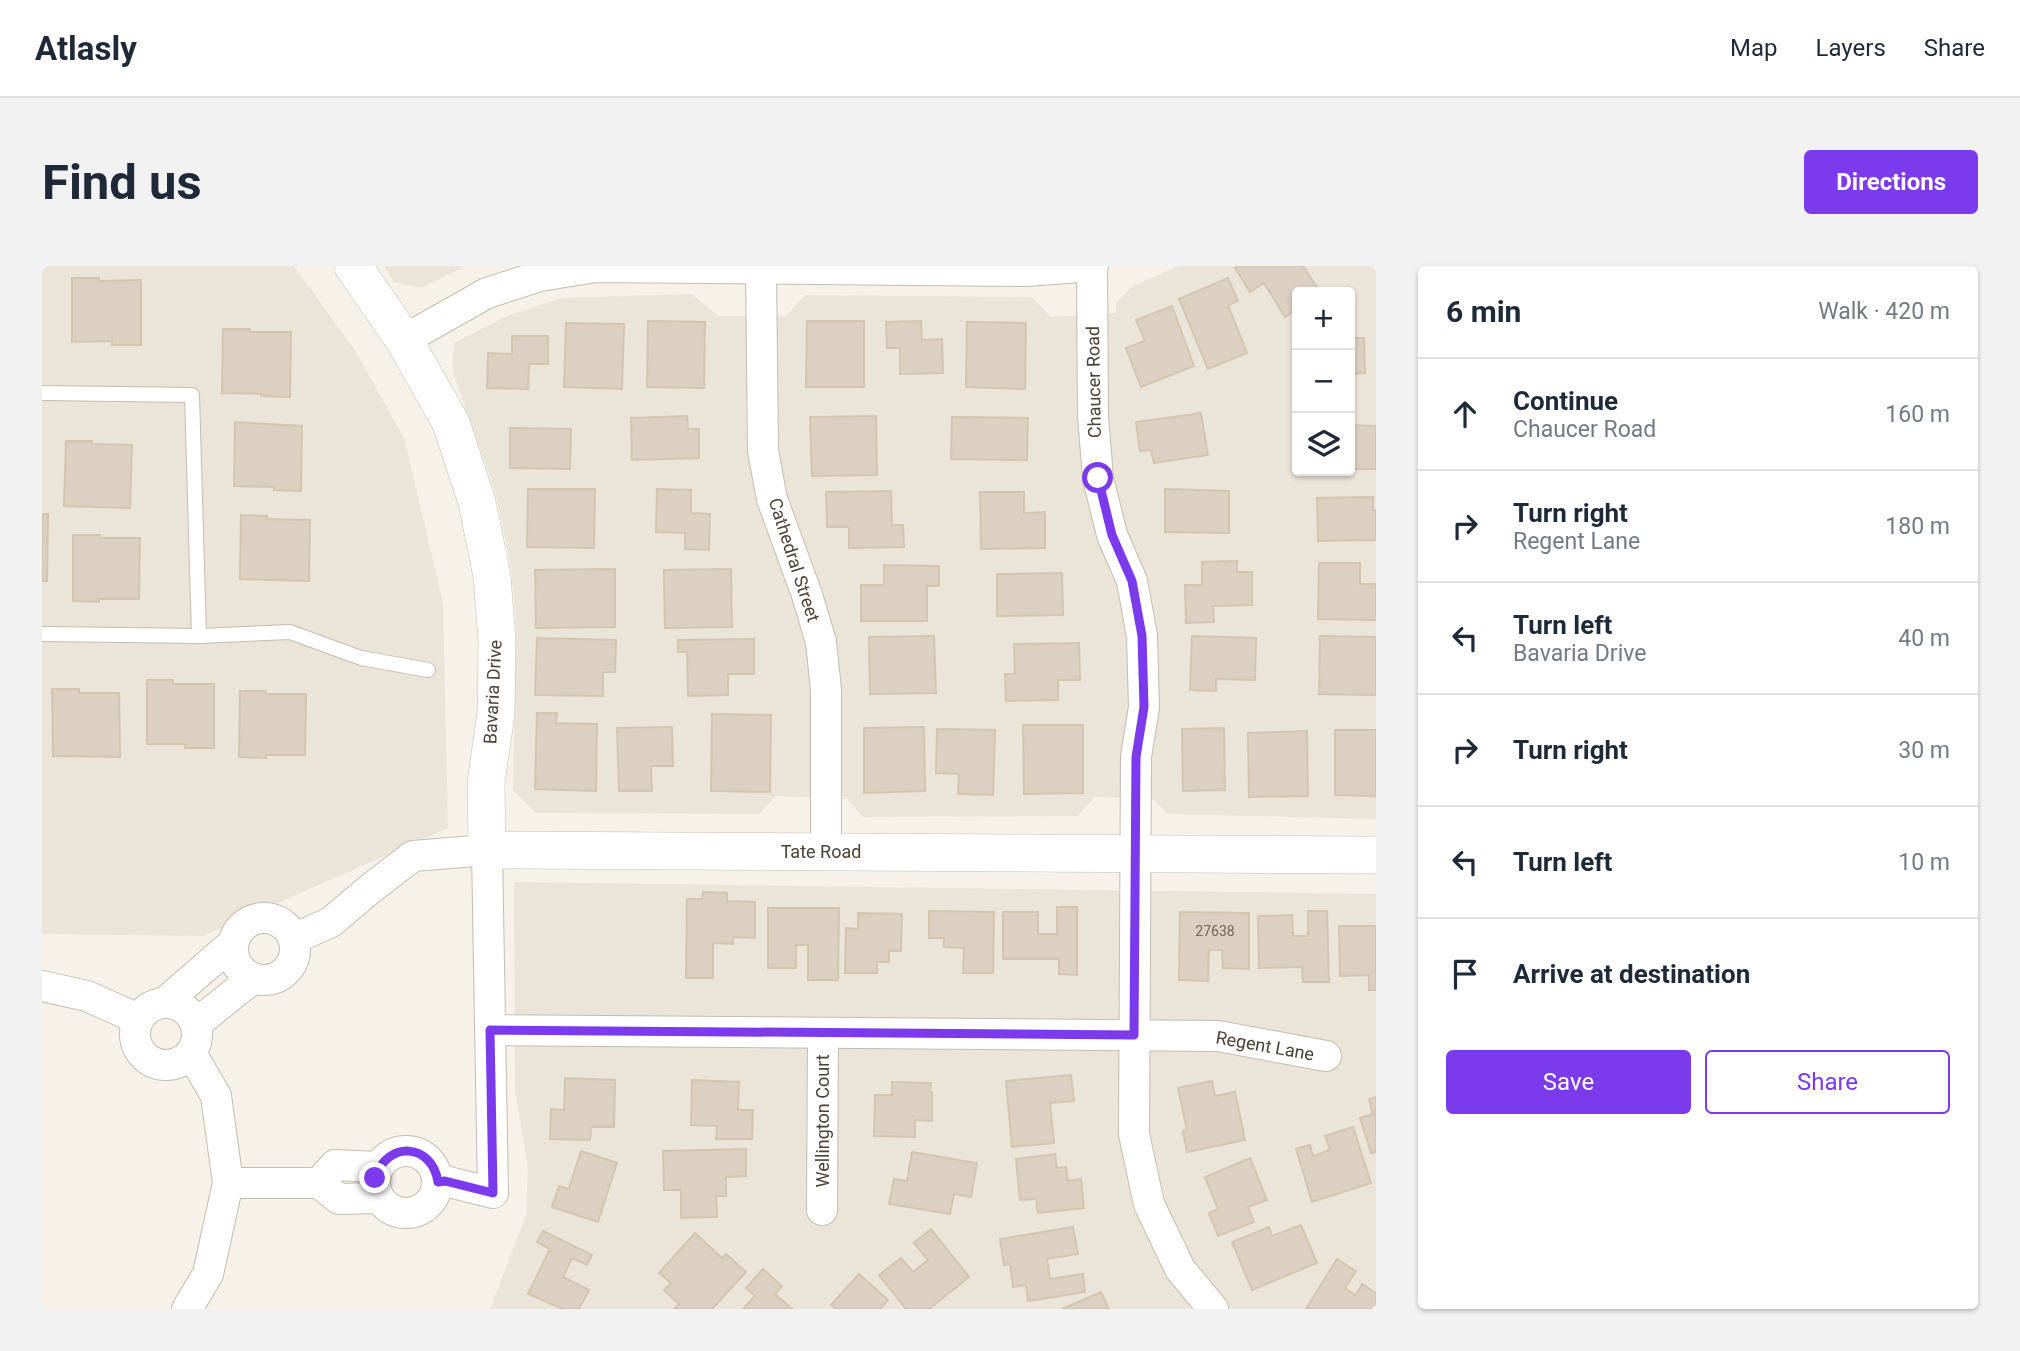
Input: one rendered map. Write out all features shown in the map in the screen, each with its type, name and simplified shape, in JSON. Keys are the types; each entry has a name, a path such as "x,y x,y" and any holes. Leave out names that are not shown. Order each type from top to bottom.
{"street":[{"name":"Bavaria Drive","path":"353,266 404,340 451,423 477,502 492,576 497,641 496,713 486,783 493,1193 445,1181 438,1182"},
{"path":"404,340 487,293 540,275 595,267 1027,271 1093,266"},
{"name":"Chaucer Road","path":"1093,266 1093,416 1098,478 1112,535 1132,581 1142,636 1144,707 1136,757 1134,1134 1149,1204 1180,1269 1213,1309"},
{"name":"Cathedral Street","path":"761,268 763,451 772,499 821,642 826,690 826,852"},
{"name":"Tate Road","path":"293,939 331,922 413,856 487,849 1376,855"},
{"path":"272,919 281,923 289,930 293,939 294,959 282,975 262,981 252,979 243,974 236,965 232,944 236,934 252,920 272,919"},
{"path":"164,1003 232,944"},
{"path":"187,1309 208,1274 228,1183 216,1096 193,1038 191,1015 183,1008 174,1004 154,1005 138,1019 134,1029 139,1050 146,1058 164,1066 175,1064 184,1060 193,1038 252,979"},
{"path":"42,986 87,996 138,1019"},
{"name":"Regent Lane","path":"490,1030 1218,1036 1326,1056"},
{"name":"Wellington Court","path":"822,1210 823,1033"},
{"path":"414,1152 424,1156 436,1172 438,1182 436,1192 424,1208 405,1214 386,1207 375,1188 378,1167 395,1153 414,1152"},
{"path":"319,1182 335,1165 378,1167"},
{"path":"228,1183 319,1182 339,1199 379,1198"}],"lane":[{"path":"42,393 192,395 198,636"},
{"path":"42,634 198,636 290,632 362,658 428,670"}],"shaded area":[{"path":"42,266 294,266 356,352 404,438 443,603 448,828 203,936 42,934"},
{"path":"384,266 466,266 421,288 394,282"},
{"path":"1179,266 1376,266 1376,819 1168,814 1153,799 1095,797 1077,816 863,817 847,799 776,796 759,814 536,813 513,790 516,624 511,566 495,491 452,369 454,343 507,316 561,298 692,294 718,316 786,316 805,295 1032,297 1051,317 1116,313 1116,303 1133,286"},
{"path":"514,882 1376,894 1376,1309 490,1309 526,1215 528,1168 515,1090"}],"building":[{"path":"1303,266 1317,287 1292,287 1292,312 1285,317 1264,283 1250,292 1235,268"},
{"path":"72,278 99,278 99,281 141,280 141,345 112,345 112,341 72,342"},
{"path":"1228,278 1238,301 1228,305 1247,353 1208,369 1179,299"},
{"path":"1172,306 1194,366 1141,387 1126,348 1145,341 1136,320"},
{"path":"648,321 705,322 704,388 647,387"},
{"path":"807,321 864,321 864,387 806,387"},
{"path":"921,321 922,340 942,339 943,373 900,374 900,348 887,348 886,322"},
{"path":"967,322 1026,323 1025,389 966,387"},
{"path":"566,323 624,324 622,389 564,387"},
{"path":"223,329 291,332 290,397 222,393"},
{"path":"512,336 548,336 548,364 529,364 528,389 487,388 488,353 512,354"},
{"path":"1355,338 1364,338 1365,373 1355,374"},
{"path":"1201,413 1208,455 1154,463 1151,450 1140,451 1136,422"},
{"path":"687,416 688,429 699,429 699,458 632,460 631,418"},
{"path":"876,416 877,475 812,476 810,417"},
{"path":"952,417 1028,418 1027,460 951,459"},
{"path":"235,422 302,426 301,491 234,486"},
{"path":"1355,425 1376,426 1376,469 1355,469"},
{"path":"510,428 571,429 570,469 510,468"},
{"path":"66,441 132,445 130,508 64,506"},
{"path":"528,489 595,489 594,548 527,547"},
{"path":"657,489 691,490 691,513 710,514 709,550 685,549 685,533 656,532"},
{"path":"1165,489 1229,491 1229,533 1165,532"},
{"path":"891,491 892,525 903,525 904,547 849,548 849,527 827,527 826,492"},
{"path":"980,492 1024,492 1024,513 1045,512 1045,548 981,549"},
{"path":"1373,497 1376,540 1318,541 1317,498"},
{"path":"42,514 48,514 47,581 42,581"},
{"path":"241,515 267,516 267,519 310,520 309,581 240,579"},
{"path":"73,535 140,538 139,599 73,601"},
{"path":"1237,561 1237,572 1252,572 1252,605 1213,606 1214,622 1186,623 1185,585 1202,585 1202,562"},
{"path":"1319,563 1360,563 1360,584 1376,584 1376,620 1318,619"},
{"path":"884,565 939,566 939,586 927,586 927,621 861,621 861,585 884,585"},
{"path":"615,569 615,627 536,628 535,570"},
{"path":"731,569 732,627 665,628 664,570"},
{"path":"1062,573 1063,615 997,616 997,574"},
{"path":"934,636 936,693 870,694 869,637"},
{"path":"1192,636 1256,638 1255,680 1216,679 1216,691 1190,690"},
{"path":"1320,636 1376,637 1376,695 1319,694"},
{"path":"537,638 616,640 615,672 603,672 603,696 535,695"},
{"path":"754,639 754,674 728,674 728,695 688,696 687,652 678,652 678,640"},
{"path":"1079,643 1080,680 1058,680 1058,700 1006,701 1005,674 1015,674 1014,644"},
{"path":"147,680 173,680 173,684 214,684 214,748 185,748 185,744 147,744"},
{"path":"52,689 79,689 79,693 119,693 120,757 53,756"},
{"path":"240,691 306,694 305,755 239,757"},
{"path":"537,713 557,713 556,723 597,724 596,791 535,789"},
{"path":"712,714 771,715 770,792 711,791"},
{"path":"1023,725 1083,725 1083,793 1024,794"},
{"path":"672,727 673,766 651,766 652,791 619,791 617,728"},
{"path":"924,727 925,791 864,793 864,728"},
{"path":"1224,728 1225,790 1183,791 1182,729"},
{"path":"937,729 995,730 993,795 958,794 959,774 936,773"},
{"path":"1335,730 1376,730 1376,796 1335,795"},
{"path":"1307,731 1308,796 1249,797 1248,733"},
{"path":"703,892 727,893 727,901 755,902 755,938 733,937 733,944 713,943 713,978 686,978 687,899 702,899"},
{"path":"1057,907 1077,907 1077,975 1059,974 1059,959 1003,959 1003,912 1038,912 1038,934 1057,934"},
{"path":"768,908 839,908 838,980 808,980 808,945 796,945 796,968 768,968"},
{"path":"929,911 994,912 993,973 963,973 964,948 944,947 944,938 929,938"},
{"path":"1308,911 1327,911 1329,982 1303,982 1302,967 1259,968 1258,916 1292,915 1293,936 1308,936"},
{"path":"1180,912 1249,913 1249,969 1223,968 1222,950 1209,950 1208,981 1179,980"},
{"path":"858,913 902,914 901,951 889,951 889,962 877,962 877,973 845,973 846,928 858,929"},
{"path":"1339,926 1376,926 1376,990 1369,990 1369,975 1340,976"},
{"path":"1071,1075 1074,1101 1050,1103 1054,1143 1012,1147 1006,1081"},
{"path":"565,1078 615,1080 614,1127 591,1127 590,1140 550,1139 551,1109 564,1110"},
{"path":"692,1080 739,1082 738,1110 753,1110 752,1139 716,1139 717,1126 691,1125"},
{"path":"1212,1081 1215,1096 1235,1092 1245,1140 1187,1152 1183,1131 1187,1130 1178,1088"},
{"path":"892,1082 931,1083 932,1121 915,1120 915,1137 874,1136 875,1095 892,1095"},
{"path":"1376,1097 1376,1152 1371,1153 1360,1118 1373,1114 1369,1099"},
{"path":"1353,1127 1371,1183 1312,1202 1296,1149 1310,1145 1313,1156 1330,1150 1325,1136"},
{"path":"746,1149 746,1176 726,1177 726,1196 716,1196 717,1217 681,1218 681,1190 664,1190 663,1151"},
{"path":"581,1151 617,1163 598,1222 552,1207 559,1186 569,1189"},
{"path":"912,1152 977,1163 971,1197 954,1194 950,1214 889,1204 894,1179 907,1181"},
{"path":"1055,1154 1057,1168 1066,1167 1068,1181 1081,1179 1084,1208 1038,1213 1036,1199 1020,1200 1016,1159"},
{"path":"1250,1158 1267,1200 1248,1207 1254,1222 1218,1236 1209,1213 1218,1209 1205,1177"},
{"path":"1301,1225 1317,1263 1252,1290 1232,1242 1269,1227 1272,1236"},
{"path":"1073,1227 1078,1254 1047,1259 1050,1279 1083,1274 1085,1292 1028,1301 1026,1285 1013,1287 1010,1264 1004,1265 1000,1239"},
{"path":"931,1229 969,1277 929,1309 906,1309 879,1275 901,1258 913,1272 928,1260 914,1243"},
{"path":"543,1231 592,1255 587,1265 572,1258 563,1277 589,1290 579,1309 563,1309 528,1294 550,1249 537,1242"},
{"path":"695,1233 722,1258 726,1254 746,1272 712,1309 674,1309 679,1304 664,1290 671,1283 659,1273"},
{"path":"1337,1259 1356,1271 1345,1288 1356,1295 1362,1284 1376,1293 1376,1309 1306,1309"},
{"path":"763,1269 782,1286 775,1294 792,1309 743,1309 755,1296 746,1288"},
{"path":"859,1274 888,1300 880,1309 836,1309 831,1305"},
{"path":"1101,1292 1109,1309 1062,1309"}],"route":[{"path":"375,1178 378,1167 385,1159 395,1153 414,1152 431,1163 438,1182 445,1181 493,1193 490,1030 1134,1035 1136,757 1144,707 1142,636 1132,581 1112,535 1098,478"}]}
